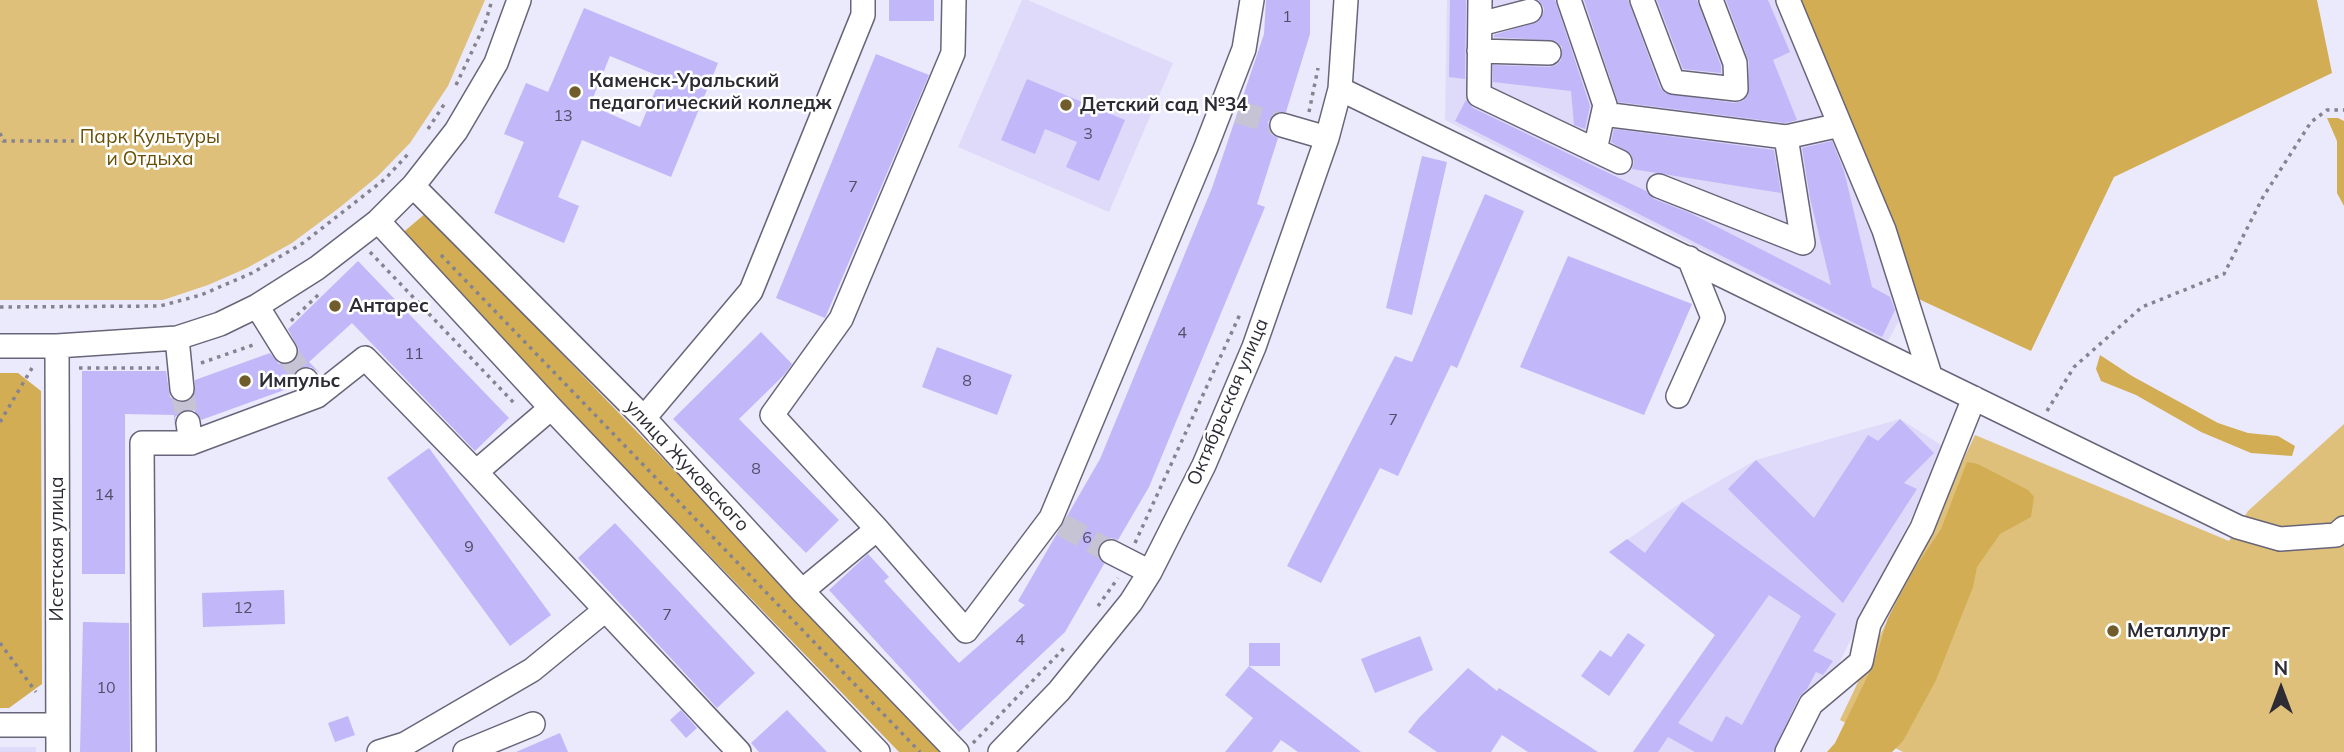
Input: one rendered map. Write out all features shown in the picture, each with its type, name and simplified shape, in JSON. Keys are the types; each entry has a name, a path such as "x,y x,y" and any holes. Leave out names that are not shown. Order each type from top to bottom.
{"street":[{"path":"0,346 57,346 177,338 219,324 257,306 317,268 378,221 412,186 456,131 496,63 519,0"},
{"path":"644,418 751,291 863,15 863,0"},
{"path":"954,0 953,53 841,318 772,415 966,631 1056,521 1229,109 1244,49 1252,0"},
{"name":"Октябрьская улица","path":"1000,752 1059,691 1131,602 1150,572 1204,465 1254,347 1327,138 1340,89 1346,0"},
{"path":"1480,0 1479,95 1620,162"},
{"path":"1569,0 1605,105 1595,150"},
{"path":"1642,0 1673,82 1736,89 1735,63 1711,0"},
{"path":"1788,0 1884,230 1930,375"},
{"path":"1480,24 1530,11"},
{"path":"1479,51 1549,53"},
{"path":"1340,89 2238,527 2280,539 2336,535 2344,528"},
{"path":"1603,114 1786,137 1840,125"},
{"path":"1293,128 1327,138"},
{"path":"1659,186 1803,243 1786,137"},
{"name":"улица Жуковского","path":"412,186 644,418 802,591 963,750"},
{"path":"378,221 551,408 878,752"},
{"path":"1678,396 1713,318 1689,258"},
{"path":"257,306 285,351"},
{"path":"177,338 182,388"},
{"name":"Исетская улица","path":"57,346 58,752"},
{"path":"144,752 142,443 189,433 311,388 365,358 739,752"},
{"path":"1787,752 1811,704 1861,662 1869,624 1922,528 1974,398"},
{"path":"476,472 551,408"},
{"path":"802,591 877,529"},
{"path":"1119,556 1150,572"},
{"path":"379,752 407,748 532,670 604,611"},
{"path":"465,752 533,724"},
{"path":"0,725 58,725"}],"path":[{"path":"454,90 485,24 492,0"},
{"path":"1293,128 1319,65"},
{"path":"427,131 447,100"},
{"path":"2035,427 2074,367 2111,332 2142,307 2224,274 2263,197 2311,122 2327,110 2344,110"},
{"path":"0,133 3,141 74,141"},
{"path":"0,307 160,306 201,295 252,273 303,243 385,179 411,151"},
{"path":"442,255 920,752"},
{"path":"1092,613 1122,574 1119,556 1245,301"},
{"path":"0,422 33,368"},
{"path":"0,643 38,695"},
{"path":"963,750 1068,643"}],"shaded area":[{"name":"Детский сад №34","path":"1022,0 1028,0 1173,63 1109,212 958,147"},
{"path":"1447,0 1788,0 1912,296 1887,343 1445,120"},
{"path":"1788,0 2317,0 2332,73 2114,177 2031,351 1912,296"},
{"path":"2327,118 2344,121 2344,206 2337,193 2337,141"},
{"path":"426,213 942,748 938,752 899,752 400,235"},
{"path":"2100,355 2132,376 2218,423 2248,433 2278,436 2295,446 2292,456 2251,453 2201,432 2136,395 2101,381 2096,369"},
{"path":"0,373 18,373 41,391 42,684 9,708 0,708"},
{"path":"1900,419 1946,448 1795,752 1633,752 1715,635 1609,552 1682,502 1756,460"},
{"path":"1967,462 1978,464 2028,490 2034,497 2031,517 2000,534 1977,567 1973,587 1936,680 1903,741 1892,752 1827,752 1835,743 1874,663 1888,618 1915,568 1941,529"},
{"path":"0,747 36,747 36,752 0,752"}],"green space":[{"name":"Парк Культуры и Отдыха","path":"0,0 485,0 448,86 410,143 378,176 292,243 247,268 163,300 0,300"},
{"name":"Металлург","path":"2344,424 2344,752 1903,752 1840,720 1975,435 2229,541 2248,511"}],"building":[{"path":"889,0 934,0 934,21 889,21"},
{"path":"1266,0 1310,0 1310,34 1286,112 1273,115 1268,122 1271,134 1278,138 1257,204 1265,207 1149,487 1118,540 1110,538 1099,545 1097,553 1104,564 1065,632 959,732 829,590 868,554 889,577 884,581 959,663 1025,605 1018,601 1100,459 1212,188 1264,34"},
{"path":"1450,0 1466,0 1465,79 1449,77"},
{"path":"1538,0 1555,0 1590,106 1585,129 1574,125 1571,91 1493,82 1493,65 1549,67 1561,60 1562,47 1556,41 1494,37 1539,21 1544,8"},
{"path":"1584,0 1628,0 1660,87 1665,93 1734,103 1743,101 1748,95 1749,62 1726,0 1768,0 1790,52 1773,60 1797,120 1785,123 1618,102"},
{"path":"1657,0 1697,0 1721,66 1721,73 1683,69"},
{"path":"584,8 718,63 671,177 582,140 558,197 579,206 564,243 494,213 524,142 504,134 526,83 548,92","holes":["610,56 661,77 640,127 590,105"]},
{"path":"876,54 929,75 825,318 776,298"},
{"path":"1027,79 1125,120 1099,181 1066,167 1077,142 1045,129 1035,154 1001,140"},
{"path":"1466,100 1473,108 1646,191 1654,199 1690,213 1831,285 1810,198 1802,148 1832,141 1844,171 1872,287 1890,297 1895,310 1882,337 1455,121"},
{"path":"1614,129 1774,150 1781,193 1632,169 1634,162 1631,154 1611,142"},
{"path":"1422,156 1447,162 1412,315 1386,308"},
{"path":"1485,194 1524,211 1457,368 1451,365 1398,476 1380,468 1321,583 1287,566 1395,356 1412,362"},
{"path":"1568,256 1692,304 1644,415 1520,367"},
{"path":"358,261 509,418 475,451 352,323 309,362 320,373 311,367 299,368 293,375 294,386 287,389 201,420 194,410 185,409 175,417 174,426 174,415 125,414 125,574 82,574 82,371 166,371 170,397 183,403 190,401 194,395 195,380 270,353 279,364 292,363 299,350 288,329"},
{"path":"761,332 792,364 739,419 839,520 806,553 673,419"},
{"path":"937,347 1012,375 997,415 922,387"},
{"path":"1900,419 1934,453 1904,483 1917,489 1843,603 1728,489 1756,460 1814,518 1868,435 1878,441"},
{"path":"429,448 551,615 510,646 387,478"},
{"path":"1682,502 1836,614 1813,651 1833,661 1823,675 1816,672 1807,689 1799,697 1773,752 1695,752 1668,737 1658,752 1633,752 1715,635 1609,552 1627,539 1645,553","holes":["1769,595 1801,616 1742,725 1726,716 1712,742 1678,723"]},
{"path":"615,523 755,673 717,708 578,558"},
{"path":"284,590 285,624 203,627 202,593"},
{"path":"83,622 129,623 130,752 80,752"},
{"path":"1628,633 1645,645 1609,696 1581,676 1600,650 1611,657"},
{"path":"1420,636 1433,670 1375,693 1361,659"},
{"path":"1249,643 1280,643 1280,666 1249,666"},
{"path":"1249,666 1361,752 1298,752 1281,740 1272,752 1225,752 1253,718 1225,695"},
{"path":"1468,668 1497,691 1499,688 1598,752 1528,752 1502,735 1491,752 1437,752 1408,732"},
{"path":"681,710 697,728 686,738 670,720"},
{"path":"787,710 827,752 759,752 751,743"},
{"path":"348,716 355,735 335,742 328,723"},
{"path":"560,733 568,752 516,752"}],"tunnel":[{"path":"1238,112 1282,125"},
{"path":"285,351 306,380"},
{"path":"182,389 188,423"},
{"path":"1062,525 1111,552"}],"place":[{"name":"Каменск-Уральский педагогический колледж","path":"575,92"},
{"name":"Детский сад №34","path":"1066,105"},
{"name":"Антарес","path":"335,306"},
{"name":"Импульс","path":"245,381"},
{"name":"Металлург","path":"2113,631"}]}
